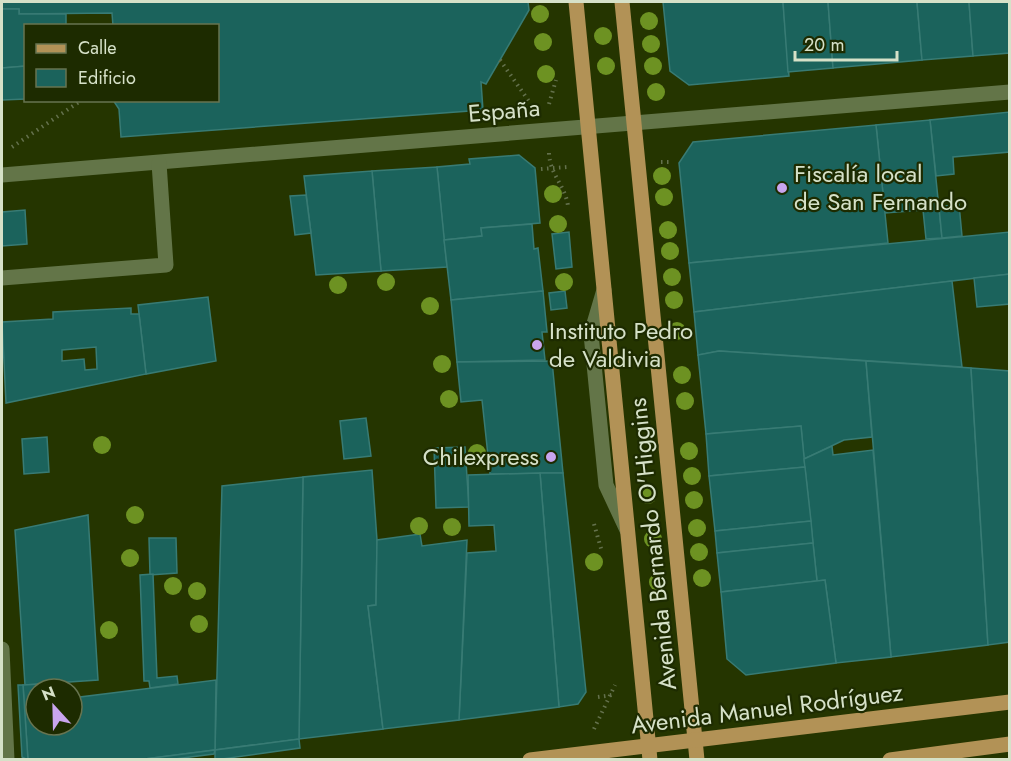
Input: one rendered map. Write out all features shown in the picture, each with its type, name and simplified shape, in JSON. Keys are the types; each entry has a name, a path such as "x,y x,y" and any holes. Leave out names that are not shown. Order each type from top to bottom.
{"main road":[{"name":"Avenida Bernardo O'Higgins","path":"576,2 650,752"},
{"name":"Avenida Bernardo O'Higgins","path":"622,2 697,759"},
{"name":"Avenida Manuel Rodríguez","path":"530,759 650,752 695,740 1010,702"},
{"path":"890,759 1010,744"}],"street":[{"name":"España","path":"2,175 1010,92"},
{"path":"2,278 166,265 159,162"},
{"path":"2,649 7,759"}],"path":[{"path":"500,60 536,111"},
{"path":"10,149 79,102"}],"shaded area":[{"path":"2,2 1009,2 1009,759 2,759"}],"building":[{"path":"2,2 528,2 529,10 486,84 481,82 483,110 121,137 119,109 114,102 219,102 219,24 113,24 112,13 19,14 19,9 2,9"},
{"path":"663,2 783,2 789,76 689,85 670,71"},
{"path":"783,2 828,2 833,68 788,72"},
{"path":"828,2 917,2 922,60 833,68"},
{"path":"917,2 969,2 973,56 922,60"},
{"path":"969,2 1010,2 1010,53 973,56"},
{"path":"2,9 19,9 19,14 66,14 66,24 24,24 24,66 2,68"},
{"path":"24,66 24,99 2,100 2,68"},
{"path":"1010,112 1010,152 953,157 954,174 936,176 930,120"},
{"path":"930,120 942,238 926,239 923,210 885,213 876,125"},
{"name":"Fiscalía local de San Fernando","path":"876,125 888,243 689,263 679,163 693,142"},
{"path":"519,155 535,168 540,223 481,228 482,236 444,240 437,167 470,164 469,159"},
{"path":"437,167 447,267 381,271 372,171"},
{"path":"372,171 381,271 316,275 304,176"},
{"path":"306,195 311,233 295,235 290,196"},
{"path":"959,204 962,236 942,238 939,207"},
{"path":"25,210 27,244 2,246 2,212"},
{"path":"532,224 534,249 538,248 543,291 451,300 444,240 482,236 481,228"},
{"path":"569,232 572,267 556,269 552,234"},
{"path":"1010,232 1010,274 694,312 689,263"},
{"path":"1010,274 1010,304 977,307 974,278"},
{"path":"952,281 962,367 719,351 698,355 694,312"},
{"path":"543,291 547,332 542,332 545,360 457,362 451,300"},
{"path":"565,291 567,308 551,310 549,293"},
{"path":"208,297 216,361 146,374 138,305"},
{"path":"131,308 131,314 139,314 146,374 6,403 2,322 53,319 53,312","holes":["96,347 97,369 85,370 84,359 62,361 62,350"]},
{"path":"719,351 866,361 872,437 844,440 804,459 801,426 706,434 698,355"},
{"path":"552,361 563,473 490,474 482,400 461,402 457,362"},
{"path":"866,361 971,368 988,645 891,657"},
{"path":"971,368 1010,371 1010,642 988,645"},
{"path":"366,418 371,456 344,459 340,421"},
{"path":"801,426 805,467 709,476 706,434"},
{"path":"47,437 49,472 24,474 22,439"},
{"path":"832,446 833,455 873,450 891,657 836,663 825,580 817,581 804,459"},
{"path":"465,447 469,507 436,508 434,448"},
{"path":"805,467 811,521 715,531 709,476"},
{"path":"372,470 377,540 376,605 368,606 383,729 299,739 303,477"},
{"path":"540,473 563,473 586,692 578,704 559,707"},
{"path":"540,473 559,707 459,720 467,553 496,551 494,525 469,526 468,475"},
{"path":"303,477 299,739 215,750 222,486"},
{"path":"88,515 98,680 84,681 84,677 24,677 15,530"},
{"path":"811,521 813,543 717,553 715,531"},
{"path":"420,534 422,546 467,540 459,720 383,729 368,606 376,605 377,540"},
{"path":"149,538 176,538 177,573 150,575"},
{"path":"813,543 817,581 721,592 717,553"},
{"path":"153,574 157,678 177,676 178,684 150,688 149,681 144,681 140,575"},
{"path":"825,580 836,663 746,675 727,659 721,592"},
{"path":"216,680 215,750 137,760 28,760 26,737 84,737 84,696"},
{"path":"18,685 23,685 24,737 26,737 28,760 22,757"},
{"path":"299,739 300,748 215,760 215,750"},
{"path":"215,750 214,754 167,760 137,760"}],"place":[{"name":"Fiscalía local de San Fernando","path":"782,188"},
{"name":"Instituto Pedro de Valdivia","path":"537,345"},
{"name":"Chilexpress","path":"551,457"}]}
